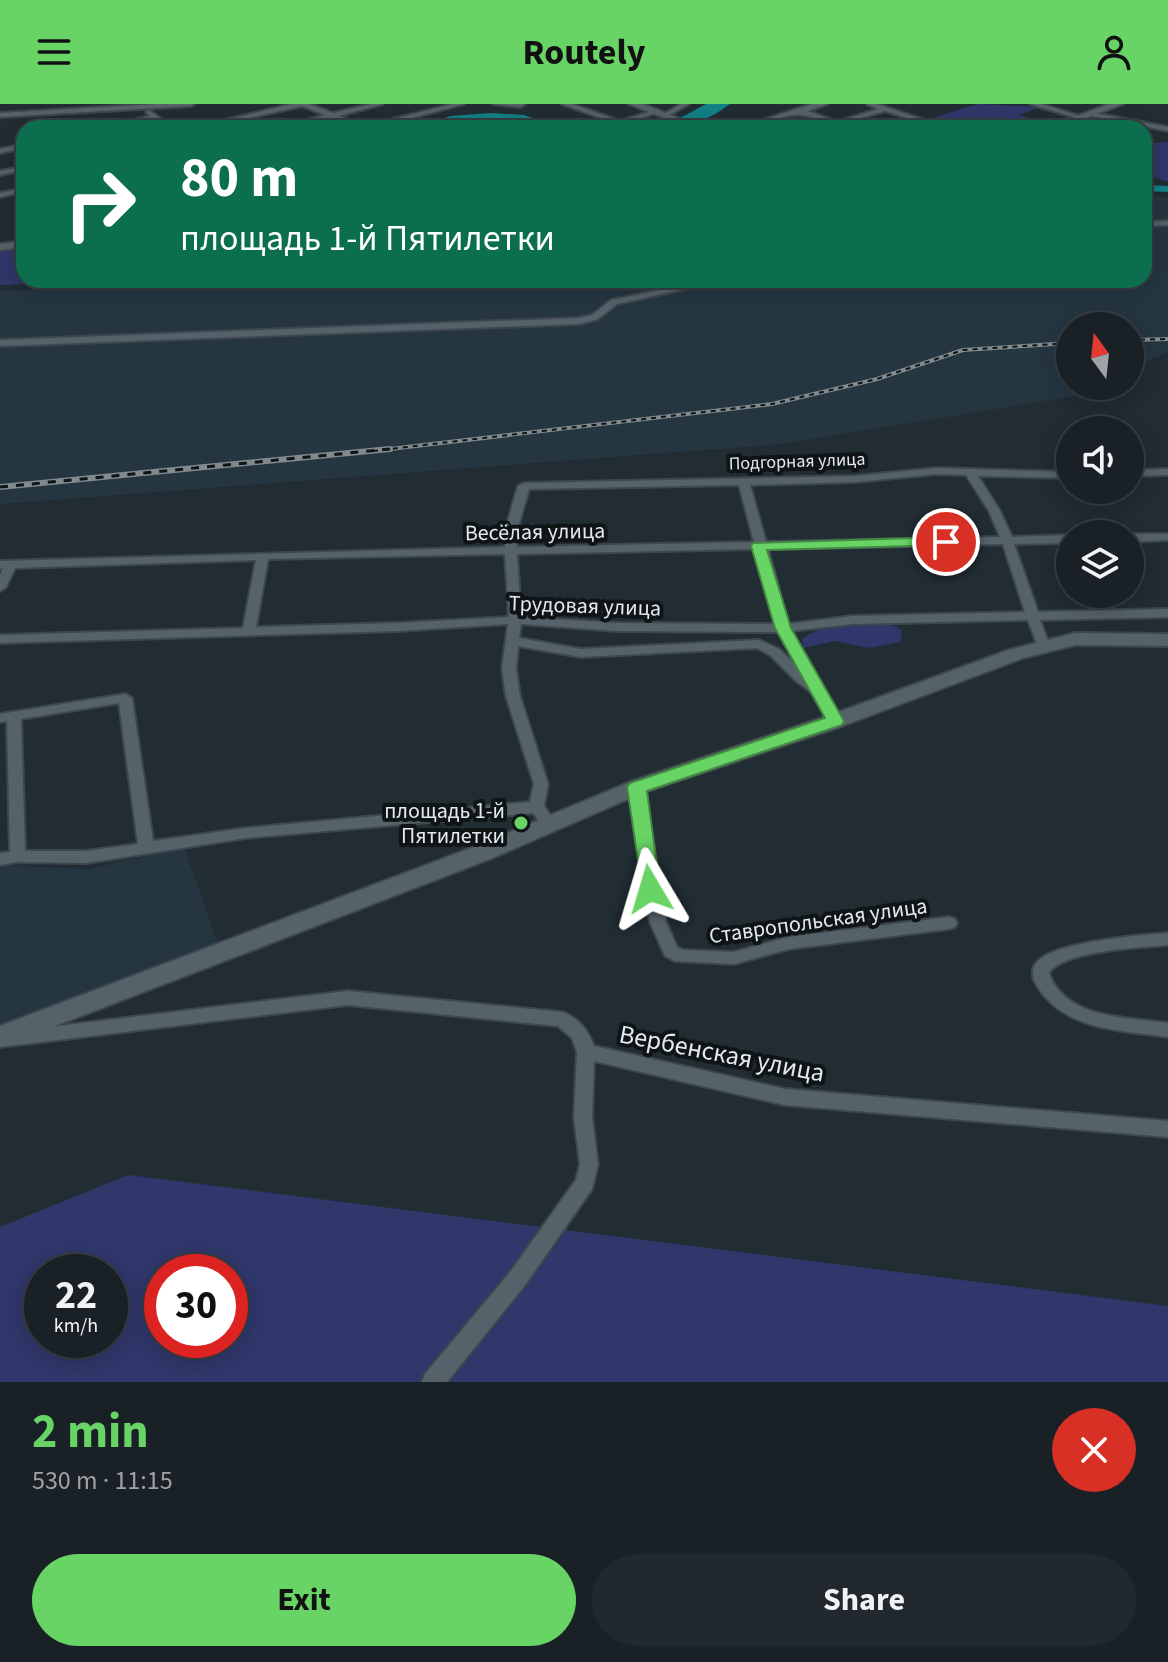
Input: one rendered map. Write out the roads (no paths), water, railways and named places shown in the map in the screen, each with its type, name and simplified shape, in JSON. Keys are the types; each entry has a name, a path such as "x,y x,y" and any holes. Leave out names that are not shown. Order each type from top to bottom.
{"main road":[{"path":"498,104 520,104"},
{"path":"634,104 676,120"},
{"path":"778,104 824,120"},
{"path":"768,120 822,104"},
{"path":"1073,120 1118,104"},
{"path":"0,1038 543,816 835,721 1016,654 1075,639 1168,640"}],"street":[{"path":"0,115 191,104"},
{"path":"231,120 302,104 346,120"},
{"path":"314,120 380,104"},
{"path":"397,120 461,104"},
{"path":"565,104 606,120"},
{"path":"633,120 686,104"},
{"path":"870,104 919,120"},
{"path":"1033,104 1111,120"},
{"path":"147,106 158,120"},
{"path":"848,120 885,109"},
{"path":"140,120 153,117"},
{"path":"0,343 579,321 595,317 614,302 683,288"},
{"path":"969,471 981,486 1008,541 1044,647"},
{"name":"Подгорная улица","path":"510,552 510,534 524,486 744,482 969,471 1056,474"},
{"path":"1144,473 1168,472"},
{"path":"744,482 758,546 783,628 835,721"},
{"path":"1144,538 1168,537"},
{"name":"Весёлая улица","path":"5,565 263,556 1056,539"},
{"path":"0,859 18,856 86,857 246,833 543,816 541,784 510,680 515,620 510,552"},
{"path":"249,631 263,556"},
{"path":"0,587 5,565"},
{"name":"Трудовая улица","path":"0,639 515,620 617,627 783,628 853,620 1168,613"},
{"path":"512,641 581,653 759,644 775,651 800,681 815,689"},
{"path":"18,856 7,717 125,698 146,848"},
{"name":"Ставропольская улица","path":"637,787 658,922 671,951 681,956 734,958 789,943 949,923"},
{"path":"1168,939 1076,952 1045,963 1041,969 1042,979 1058,1002 1091,1017 1168,1030"},
{"name":"Вербенская улица","path":"0,1038 348,998 562,1019 576,1028 585,1040 586,1052 785,1097 1168,1129"},
{"path":"433,1382 518,1278 585,1183 589,1164 583,1118 586,1052"}],"waterway":[{"path":"1152,188 1168,189"}],"railway":[{"path":"1144,340 1168,339"},
{"path":"390,449 772,404 877,379 963,350 1056,344"},
{"path":"0,487 390,449"},
{"path":"373,451 390,449"}],"place":[{"name":"площадь 1-й Пятилетки","path":"521,823"}]}
